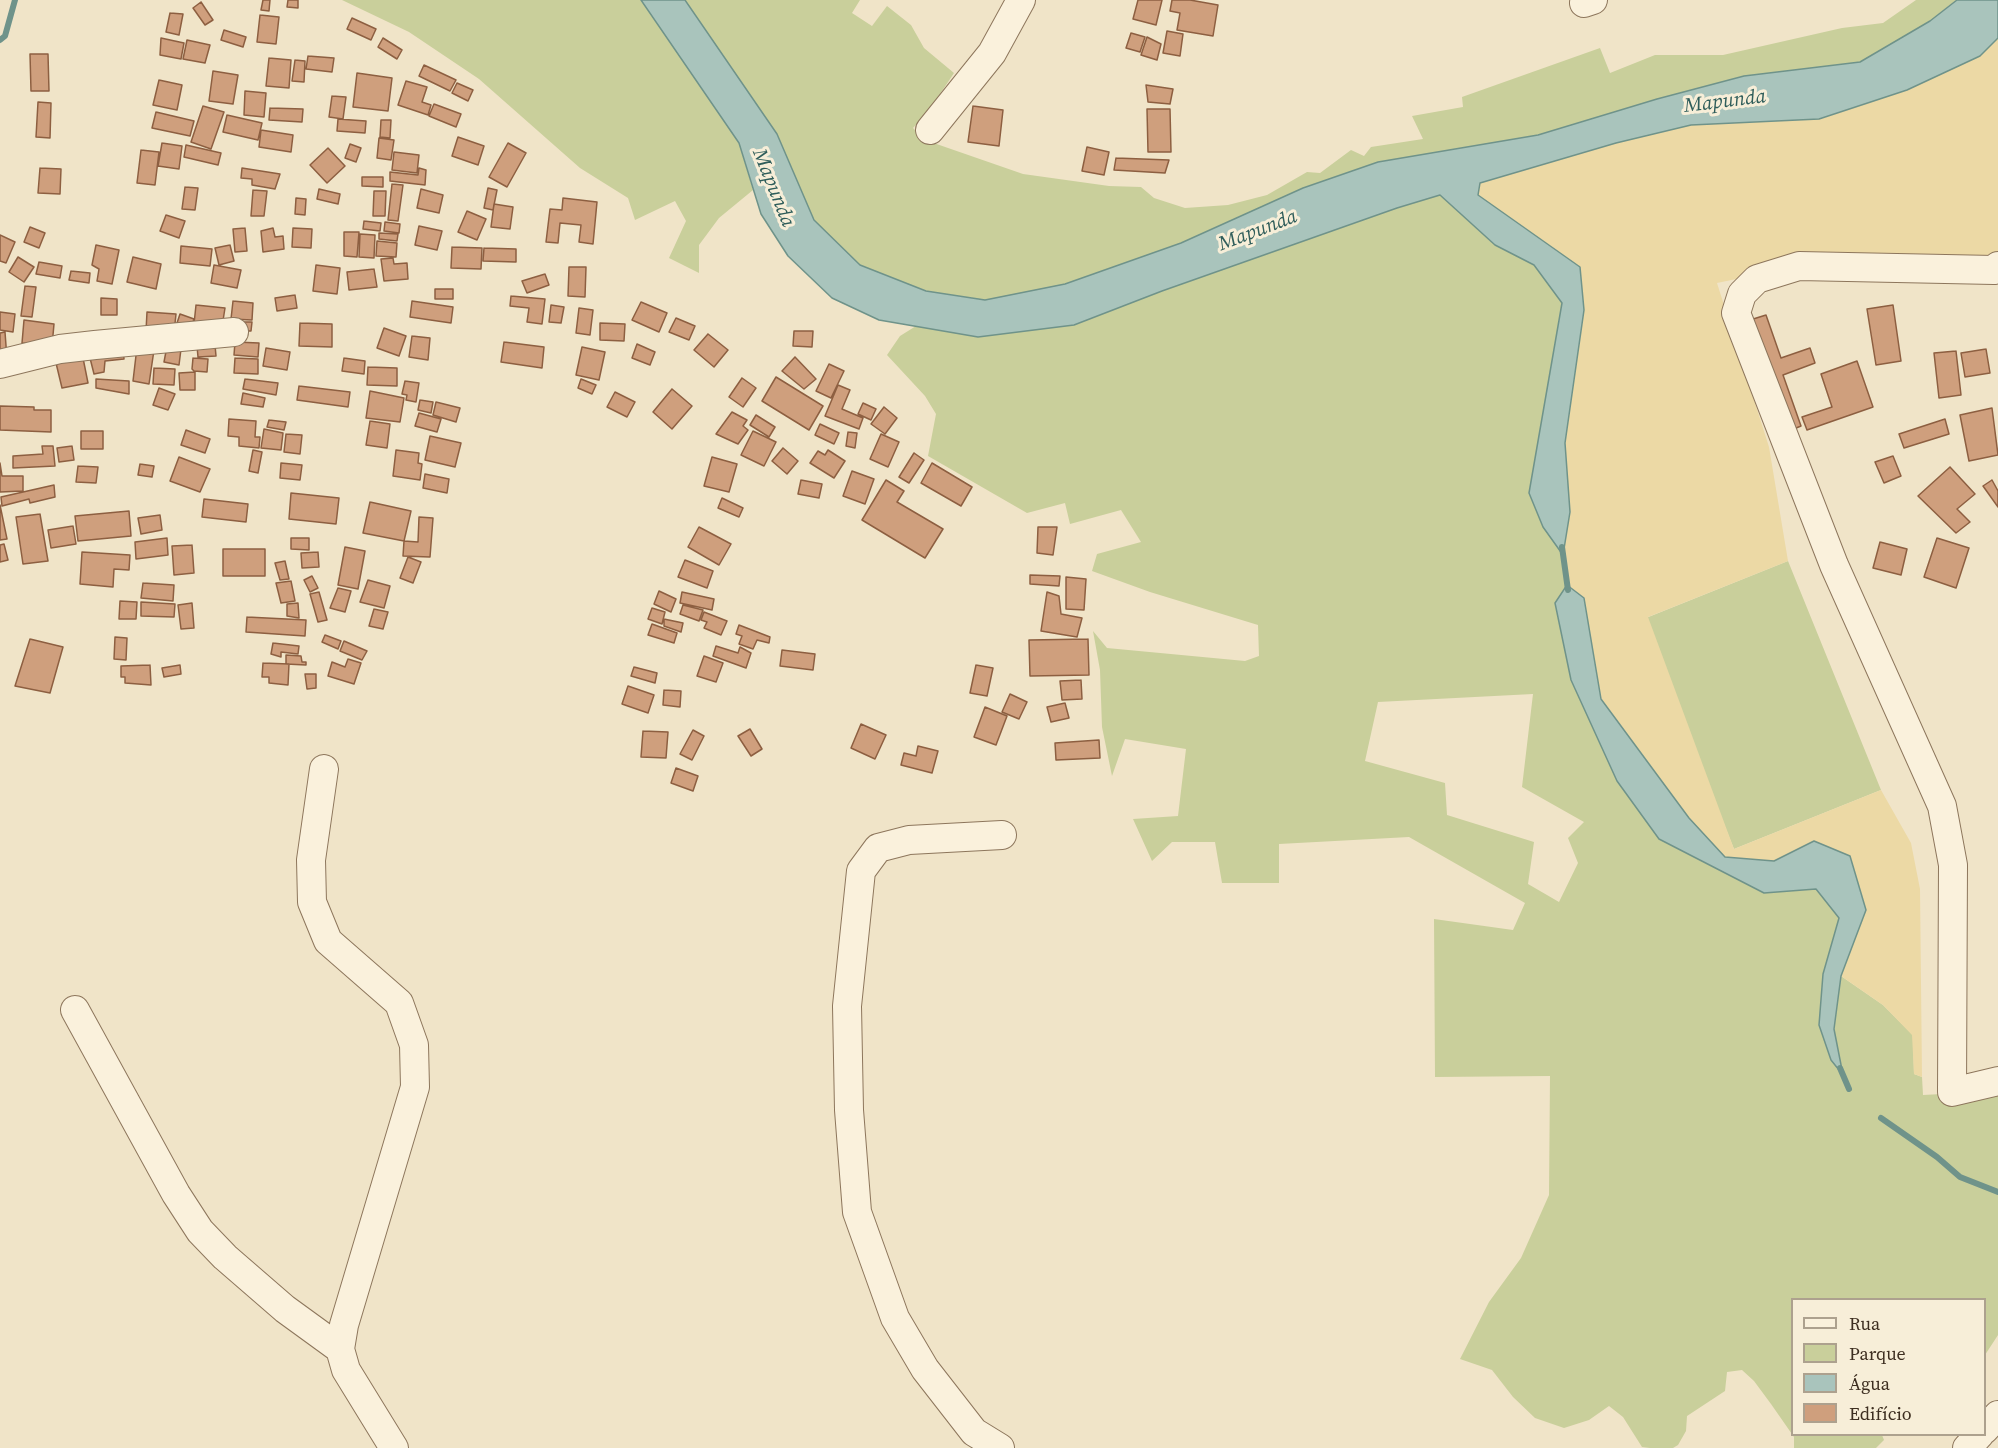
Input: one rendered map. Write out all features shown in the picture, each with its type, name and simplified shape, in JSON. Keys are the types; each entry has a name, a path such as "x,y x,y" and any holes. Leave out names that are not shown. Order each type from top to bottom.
{"street":[{"path":"930,129 992,53 1021,0"},
{"path":"1998,266 1994,270 1799,266 1757,279 1742,294 1736,313 1834,565 1942,806 1953,865 1952,1092 1998,1081"},
{"path":"0,364 60,350 95,345 234,332"},
{"path":"324,769 311,860 312,902 328,941 399,1003 414,1045 415,1087 344,1325 340,1349 346,1370 394,1448"},
{"path":"999,1448 974,1432 925,1369 895,1318 857,1212 849,1110 847,1006 861,871 878,848 909,840 1002,835"},
{"path":"75,1010 176,1194 200,1231 225,1257 285,1309 340,1349"},
{"path":"1986,1428 1998,1416"},
{"path":"1967,1448 1978,1436"}],"green space":[{"path":"342,0 641,0 739,143 753,190 719,218 699,245 699,273 669,258 686,221 675,201 635,220 628,198 580,168 479,79 409,32"},
{"path":"685,0 860,0 852,13 872,26 887,6 911,25 924,48 954,73 930,109 913,128 925,140 1023,174 1109,186 1141,187 1154,198 1185,208 1228,205 1267,195 1307,172 1320,173 1351,150 1364,156 1371,147 1423,139 1412,116 1463,107 1462,97 1600,48 1610,73 1655,55 1723,55 1842,28 1883,23 1916,0 1956,0 1930,21 1860,62 1744,76 1657,99 1538,135 1378,162 1303,188 1181,243 1065,284 985,300 926,291 860,265 814,220 777,134"},
{"path":"1440,195 1495,245 1534,265 1562,303 1548,383 1543,527 1563,555 1567,585 1555,604 1571,680 1617,781 1764,893 1816,889 1839,918 1823,974 1819,1025 1842,1073 1834,1029 1841,976 1883,1005 1913,1035 1914,1074 1922,1077 1923,1095 1998,1091 1998,1335 1986,1353 1986,1298 1791,1298 1791,1433 1754,1381 1742,1370 1727,1372 1725,1391 1687,1416 1686,1431 1678,1445 1673,1448 1642,1447 1623,1417 1609,1406 1589,1420 1564,1428 1535,1418 1513,1397 1492,1370 1460,1359 1489,1302 1521,1258 1549,1195 1550,1076 1435,1077 1434,919 1513,930 1525,903 1409,837 1279,844 1279,883 1222,883 1215,842 1172,842 1152,861 1133,819 1178,816 1186,749 1125,739 1112,776 1102,727 1100,670 1093,631 1107,648 1245,661 1259,656 1258,625 1150,592 1092,571 1097,554 1141,542 1121,510 1070,524 1065,503 1027,513 928,456 936,414 925,396 887,355 900,336 916,326 978,337 1074,325 1162,291","holes":["1533,694 1522,787 1584,822 1568,838 1578,863 1559,902 1528,884 1534,842 1447,815 1445,783 1365,761 1378,702"]},
{"path":"1788,561 1881,790 1734,849 1641,620"},
{"path":"1882,1436 1884,1440 1876,1448 1794,1448 1794,1437"}],"sand":[{"path":"1998,38 1998,266 1799,266 1717,283 1769,447 1788,561 1648,617 1734,849 1881,790 1911,843 1920,889 1922,1077 1914,1074 1912,1035 1883,1005 1841,976 1866,910 1814,841 1774,861 1725,857 1689,818 1601,698 1584,598 1567,585 1563,555 1570,512 1565,443 1584,310 1478,195 1480,183 1616,143 1691,125 1820,119 1907,90 1980,56"}],"water":[{"name":"Mapunda","path":"641,0 685,0 777,134 814,220 860,265 926,291 985,300 1065,284 1181,243 1303,188 1378,162 1538,135 1657,99 1744,76 1860,62 1930,21 1957,0 1998,0 1998,38 1980,56 1907,90 1819,119 1691,125 1616,143 1480,183 1478,195 1580,267 1584,310 1565,443 1570,512 1563,555 1543,527 1529,493 1562,303 1534,265 1495,245 1440,195 1162,291 1074,325 978,337 879,320 832,298 788,256 761,214 739,143"},
{"path":"1567,585 1584,598 1601,699 1689,818 1725,857 1774,861 1814,841 1850,856 1866,910 1841,976 1834,1029 1843,1075 1831,1060 1819,1025 1823,974 1839,918 1816,889 1764,893 1659,839 1617,781 1571,680 1555,603"}],"building":[{"path":"263,0 270,0 269,11 261,10"},
{"path":"288,0 298,0 298,8 287,7"},
{"path":"1138,0 1162,0 1156,25 1133,19"},
{"path":"1172,0 1190,0 1218,5 1213,36 1177,30 1180,13 1170,11"},
{"path":"201,2 213,20 205,25 193,8"},
{"path":"170,13 183,14 179,35 166,32"},
{"path":"260,15 279,17 276,44 257,42"},
{"path":"352,18 376,29 371,40 347,29"},
{"path":"224,30 246,37 243,47 221,40"},
{"path":"1167,31 1183,34 1180,56 1163,53"},
{"path":"1131,33 1145,37 1140,52 1126,48"},
{"path":"1147,37 1161,44 1157,60 1141,55"},
{"path":"161,38 184,43 181,59 160,55"},
{"path":"383,38 402,50 397,59 378,47"},
{"path":"187,40 210,45 205,63 183,59"},
{"path":"30,54 48,54 49,91 31,91"},
{"path":"308,56 334,58 332,72 306,69"},
{"path":"269,58 291,60 289,88 266,86"},
{"path":"295,60 305,61 304,82 292,81"},
{"path":"424,65 456,80 450,91 419,76"},
{"path":"213,71 238,75 233,104 209,101"},
{"path":"357,73 392,78 388,111 353,107"},
{"path":"159,80 182,85 177,110 153,105"},
{"path":"406,81 427,87 422,102 431,105 428,115 398,105"},
{"path":"457,83 473,90 468,101 452,93"},
{"path":"1146,85 1173,89 1170,104 1148,102"},
{"path":"245,91 266,93 264,117 244,115"},
{"path":"332,96 346,97 343,119 329,117"},
{"path":"38,102 51,103 50,138 36,137"},
{"path":"434,104 461,114 456,127 429,116"},
{"path":"203,106 224,112 211,149 191,142"},
{"path":"973,106 1003,110 999,146 968,142"},
{"path":"270,108 303,109 302,122 269,120"},
{"path":"1147,109 1170,109 1171,152 1148,152"},
{"path":"156,112 194,121 190,136 152,128"},
{"path":"227,115 262,123 258,140 223,132"},
{"path":"338,119 366,121 365,133 337,131"},
{"path":"381,120 391,120 390,138 380,137"},
{"path":"261,130 293,135 291,152 259,147"},
{"path":"458,137 484,146 478,165 452,156"},
{"path":"379,138 394,140 391,160 377,158"},
{"path":"162,143 182,146 179,169 158,166"},
{"path":"508,143 526,153 507,187 489,177"},
{"path":"350,144 361,148 356,162 345,158"},
{"path":"186,145 221,153 218,165 184,157"},
{"path":"1087,147 1109,152 1104,175 1082,171"},
{"path":"328,148 345,166 327,183 310,165"},
{"path":"141,150 159,152 155,185 137,183"},
{"path":"394,152 419,155 417,173 392,170"},
{"path":"1116,158 1169,160 1165,173 1114,170"},
{"path":"40,168 61,169 60,194 38,193"},
{"path":"242,168 280,174 275,189 252,185 252,179 241,178"},
{"path":"419,168 426,170 425,185 390,181 390,172 418,175"},
{"path":"362,177 383,177 383,187 362,186"},
{"path":"392,184 403,185 398,221 388,220"},
{"path":"185,187 198,188 195,210 182,209"},
{"path":"488,188 497,190 493,210 484,208"},
{"path":"319,189 340,194 338,204 317,199"},
{"path":"421,189 443,195 439,213 417,208"},
{"path":"253,190 267,191 264,216 251,216"},
{"path":"374,191 386,191 385,216 373,216"},
{"path":"296,198 306,199 305,215 295,214"},
{"path":"563,198 597,202 593,244 579,242 581,225 560,223 558,243 546,242 550,209 562,210"},
{"path":"494,204 513,207 510,229 491,227"},
{"path":"467,211 486,219 477,240 458,232"},
{"path":"166,215 185,221 179,238 160,231"},
{"path":"364,221 381,223 380,231 363,229"},
{"path":"385,222 400,224 399,233 384,231"},
{"path":"419,226 442,231 437,250 415,245"},
{"path":"30,227 45,233 39,248 24,242"},
{"path":"245,228 247,251 235,252 233,229"},
{"path":"273,228 275,237 283,236 284,249 263,252 261,231"},
{"path":"293,228 312,229 311,248 292,247"},
{"path":"344,232 359,232 357,257 344,256"},
{"path":"379,233 398,234 397,241 379,239"},
{"path":"360,234 375,235 374,258 359,257"},
{"path":"0,235 15,242 6,263 0,261"},
{"path":"377,241 397,243 396,257 376,256"},
{"path":"96,245 119,250 112,284 97,281 99,269 92,265"},
{"path":"230,245 234,261 219,265 215,248"},
{"path":"181,246 212,249 210,266 180,263"},
{"path":"452,247 482,248 481,269 451,268"},
{"path":"484,248 516,249 516,262 483,261"},
{"path":"18,257 34,267 24,282 9,272"},
{"path":"133,257 161,264 156,289 127,282"},
{"path":"393,258 394,264 407,263 408,279 384,281 381,259"},
{"path":"39,262 62,266 60,278 36,274"},
{"path":"214,265 241,270 237,288 211,283"},
{"path":"316,265 340,268 337,294 313,291"},
{"path":"569,267 586,267 585,297 568,296"},
{"path":"374,269 377,287 349,290 347,272"},
{"path":"71,271 90,273 89,283 69,280"},
{"path":"545,274 549,285 527,293 522,281"},
{"path":"25,286 36,287 32,317 21,316"},
{"path":"435,289 453,289 453,299 435,299"},
{"path":"295,295 297,308 277,311 275,298"},
{"path":"511,296 545,299 542,324 527,322 529,308 510,306"},
{"path":"101,298 117,299 117,315 101,315"},
{"path":"233,301 253,303 252,320 231,319"},
{"path":"412,301 453,307 451,323 410,317"},
{"path":"641,302 667,313 659,332 632,320"},
{"path":"196,305 225,308 222,327 194,324"},
{"path":"551,305 564,307 561,323 549,322"},
{"path":"1893,305 1901,361 1876,365 1867,309"},
{"path":"579,308 593,310 590,335 576,333"},
{"path":"0,312 15,314 13,332 0,330"},
{"path":"147,312 176,314 174,333 146,331"},
{"path":"180,314 194,319 191,328 177,323"},
{"path":"1766,315 1781,358 1810,348 1815,363 1783,375 1801,426 1789,431 1750,320"},
{"path":"676,318 695,326 689,340 669,332"},
{"path":"24,320 54,324 52,346 22,343"},
{"path":"233,322 252,322 251,331 233,331"},
{"path":"300,323 332,324 332,347 299,346"},
{"path":"600,323 625,324 624,341 600,340"},
{"path":"384,328 406,336 399,356 377,348"},
{"path":"794,331 813,331 812,347 793,346"},
{"path":"5,332 7,359 0,359 0,333"},
{"path":"708,334 728,350 714,367 694,350"},
{"path":"412,336 430,338 428,360 409,357"},
{"path":"235,342 259,343 258,357 234,355"},
{"path":"504,342 544,347 542,368 501,362"},
{"path":"637,344 655,352 650,365 632,358"},
{"path":"215,345 216,356 198,357 197,346"},
{"path":"167,346 181,349 179,365 164,362"},
{"path":"137,347 154,350 149,384 133,381"},
{"path":"582,347 605,352 599,380 576,375"},
{"path":"123,348 124,359 105,361 104,372 94,374 89,354"},
{"path":"266,348 290,352 287,370 263,366"},
{"path":"1986,349 1990,373 1965,377 1961,353"},
{"path":"1956,351 1961,395 1939,398 1934,353"},
{"path":"795,357 816,379 804,389 782,371"},
{"path":"83,358 88,383 62,388 56,363"},
{"path":"193,358 208,359 207,372 192,369"},
{"path":"235,358 258,359 258,374 234,373"},
{"path":"344,358 365,361 364,374 342,371"},
{"path":"1857,361 1873,407 1807,430 1802,417 1832,407 1821,374"},
{"path":"829,364 844,371 831,398 816,391"},
{"path":"368,367 397,368 397,386 367,385"},
{"path":"154,368 175,369 174,385 153,384"},
{"path":"195,372 195,390 180,390 179,373"},
{"path":"776,377 823,406 809,430 762,401"},
{"path":"742,378 756,388 743,407 729,397"},
{"path":"96,379 129,381 129,394 96,388"},
{"path":"245,379 278,383 276,395 243,389"},
{"path":"581,379 596,385 592,394 578,388"},
{"path":"405,381 419,383 416,402 406,400 407,395 402,394"},
{"path":"838,385 850,390 842,409 863,418 859,429 825,416"},
{"path":"299,386 350,392 348,407 297,400"},
{"path":"159,388 175,394 168,410 153,405"},
{"path":"672,389 692,406 672,429 653,412"},
{"path":"370,391 404,398 400,422 366,418"},
{"path":"615,392 635,402 627,417 607,407"},
{"path":"243,393 265,398 263,407 241,404"},
{"path":"420,400 433,402 431,413 418,410"},
{"path":"436,402 460,408 456,422 433,415"},
{"path":"863,403 876,409 871,420 858,414"},
{"path":"0,406 51,410 51,432 0,430"},
{"path":"884,407 897,418 885,434 871,424"},
{"path":"1992,408 1998,455 1969,461 1960,415"},
{"path":"732,412 747,420 743,426 748,430 738,444 716,434"},
{"path":"419,413 441,419 437,432 415,426"},
{"path":"756,415 775,427 769,437 750,425"},
{"path":"229,419 256,421 255,437 260,437 259,448 239,446 239,437 228,436"},
{"path":"1945,419 1949,434 1904,448 1899,434"},
{"path":"269,420 286,422 284,430 267,427"},
{"path":"370,421 390,424 387,448 366,445"},
{"path":"820,424 839,433 834,444 815,435"},
{"path":"264,429 283,433 281,450 261,448"},
{"path":"186,430 210,439 205,453 181,445"},
{"path":"81,431 103,431 103,449 81,449"},
{"path":"753,431 776,442 764,466 741,455"},
{"path":"848,432 857,433 855,448 846,446"},
{"path":"286,434 302,435 300,454 284,452"},
{"path":"881,434 899,442 888,467 870,459"},
{"path":"430,436 461,443 455,467 425,460"},
{"path":"42,446 53,446 55,466 13,468 13,456 43,454"},
{"path":"72,446 74,460 59,462 57,448"},
{"path":"783,448 798,461 787,474 772,461"},
{"path":"253,450 262,452 258,473 249,471"},
{"path":"396,450 419,453 418,463 422,464 420,480 393,476"},
{"path":"828,450 845,461 834,478 810,463 818,451 825,455"},
{"path":"914,453 924,460 909,483 899,477"},
{"path":"1893,456 1901,476 1884,483 1875,462"},
{"path":"179,457 210,469 200,492 170,481"},
{"path":"712,457 737,464 729,492 704,486"},
{"path":"0,463 2,476 23,476 23,491 0,492"},
{"path":"281,463 302,465 300,480 280,478"},
{"path":"932,463 972,487 961,506 921,483"},
{"path":"140,464 154,466 152,477 138,475"},
{"path":"78,466 98,467 96,483 76,482"},
{"path":"1950,467 1975,494 1957,509 1970,522 1956,533 1918,496"},
{"path":"852,471 874,479 865,504 843,496"},
{"path":"425,474 449,479 447,493 423,488"},
{"path":"801,480 822,484 819,498 798,494"},
{"path":"886,480 904,491 897,502 943,529 925,558 862,520"},
{"path":"1992,480 1998,491 1998,507 1983,486"},
{"path":"54,485 55,497 30,503 29,499 2,506 1,497"},
{"path":"291,493 339,498 336,524 289,519"},
{"path":"722,498 743,508 739,517 718,508"},
{"path":"204,499 248,504 246,522 202,517"},
{"path":"370,502 411,511 404,541 363,533"},
{"path":"0,505 7,539 0,540"},
{"path":"129,511 131,536 78,541 75,516"},
{"path":"40,514 48,561 23,564 16,517"},
{"path":"160,515 162,530 141,534 138,518"},
{"path":"419,517 433,518 430,557 403,556 404,541 418,542"},
{"path":"73,526 76,544 51,548 48,530"},
{"path":"699,527 731,544 719,565 688,547"},
{"path":"1038,527 1057,527 1053,555 1037,553"},
{"path":"167,538 168,555 136,559 135,542"},
{"path":"291,538 309,538 309,550 291,549"},
{"path":"1937,538 1969,548 1956,588 1924,577"},
{"path":"1880,542 1907,549 1901,575 1873,568"},
{"path":"4,544 8,560 0,562 0,545"},
{"path":"192,545 194,573 174,575 172,546"},
{"path":"345,547 365,551 358,589 338,585"},
{"path":"223,549 265,549 265,576 223,576"},
{"path":"82,552 130,555 129,570 114,569 113,587 80,584"},
{"path":"318,552 319,567 302,568 301,553"},
{"path":"408,557 421,562 413,583 400,578"},
{"path":"685,560 713,571 707,588 678,577"},
{"path":"285,561 289,579 280,580 275,563"},
{"path":"1030,575 1060,576 1059,586 1030,584"},
{"path":"312,576 318,588 310,592 304,580"},
{"path":"1066,577 1086,579 1084,610 1066,609"},
{"path":"368,580 390,586 384,608 360,602"},
{"path":"291,581 295,601 281,603 276,583"},
{"path":"143,583 174,585 173,601 141,598"},
{"path":"338,588 351,591 345,612 330,608"},
{"path":"659,591 676,599 671,612 654,604"},
{"path":"319,592 327,620 318,622 310,594"},
{"path":"682,592 714,599 712,610 680,603"},
{"path":"1047,592 1059,596 1061,614 1082,618 1077,637 1041,631"},
{"path":"120,601 137,602 136,619 119,619"},
{"path":"141,602 175,604 174,617 141,616"},
{"path":"192,603 194,628 181,629 178,605"},
{"path":"298,603 299,618 287,616 287,604"},
{"path":"683,605 703,610 699,621 680,614"},
{"path":"652,608 665,612 662,624 648,619"},
{"path":"374,609 388,612 383,629 369,626"},
{"path":"704,612 727,621 721,635 704,628 707,622 701,620"},
{"path":"247,617 306,620 305,636 246,632"},
{"path":"664,619 683,623 681,632 664,626"},
{"path":"652,624 677,633 674,643 648,635"},
{"path":"739,625 770,637 769,643 757,640 753,649 739,644 742,636 736,634"},
{"path":"325,635 341,641 338,649 322,642"},
{"path":"115,637 127,638 126,660 114,659"},
{"path":"30,639 63,647 50,693 15,686"},
{"path":"1088,639 1089,675 1030,676 1029,640"},
{"path":"344,641 367,651 362,660 340,651"},
{"path":"273,643 299,646 298,654 281,652 281,657 271,654"},
{"path":"716,646 738,653 740,647 751,653 746,668 713,656"},
{"path":"782,650 815,654 813,670 780,666"},
{"path":"286,655 301,656 302,662 306,662 306,665 286,664"},
{"path":"704,656 723,663 716,682 697,676"},
{"path":"348,659 361,663 354,684 328,676 332,662 345,667"},
{"path":"263,663 289,664 288,685 269,683 269,677 262,677"},
{"path":"150,665 151,685 125,683 125,677 121,677 121,666"},
{"path":"180,665 181,674 164,677 162,668"},
{"path":"976,665 993,668 987,696 970,693"},
{"path":"634,667 657,673 655,683 631,676"},
{"path":"305,674 316,674 316,688 307,689"},
{"path":"1081,680 1082,699 1062,700 1060,681"},
{"path":"628,686 654,695 648,713 622,704"},
{"path":"664,690 681,691 680,707 663,705"},
{"path":"1010,694 1027,702 1019,719 1002,712"},
{"path":"1065,703 1069,718 1051,722 1047,707"},
{"path":"985,707 1007,716 996,745 974,737"},
{"path":"861,724 886,735 875,759 851,748"},
{"path":"750,729 762,749 751,756 738,736"},
{"path":"693,730 704,736 692,760 680,754"},
{"path":"643,731 668,732 666,758 641,757"},
{"path":"1099,740 1100,758 1056,760 1055,743"},
{"path":"918,746 938,751 932,773 901,765 904,753 916,756"},
{"path":"676,768 698,776 693,791 671,783"}],"waterway":[{"path":"0,40 5,36 15,0"},
{"path":"1562,547 1568,590"},
{"path":"1840,1068 1849,1089"},
{"path":"1881,1118 1937,1157 1960,1177 1998,1192"}]}
